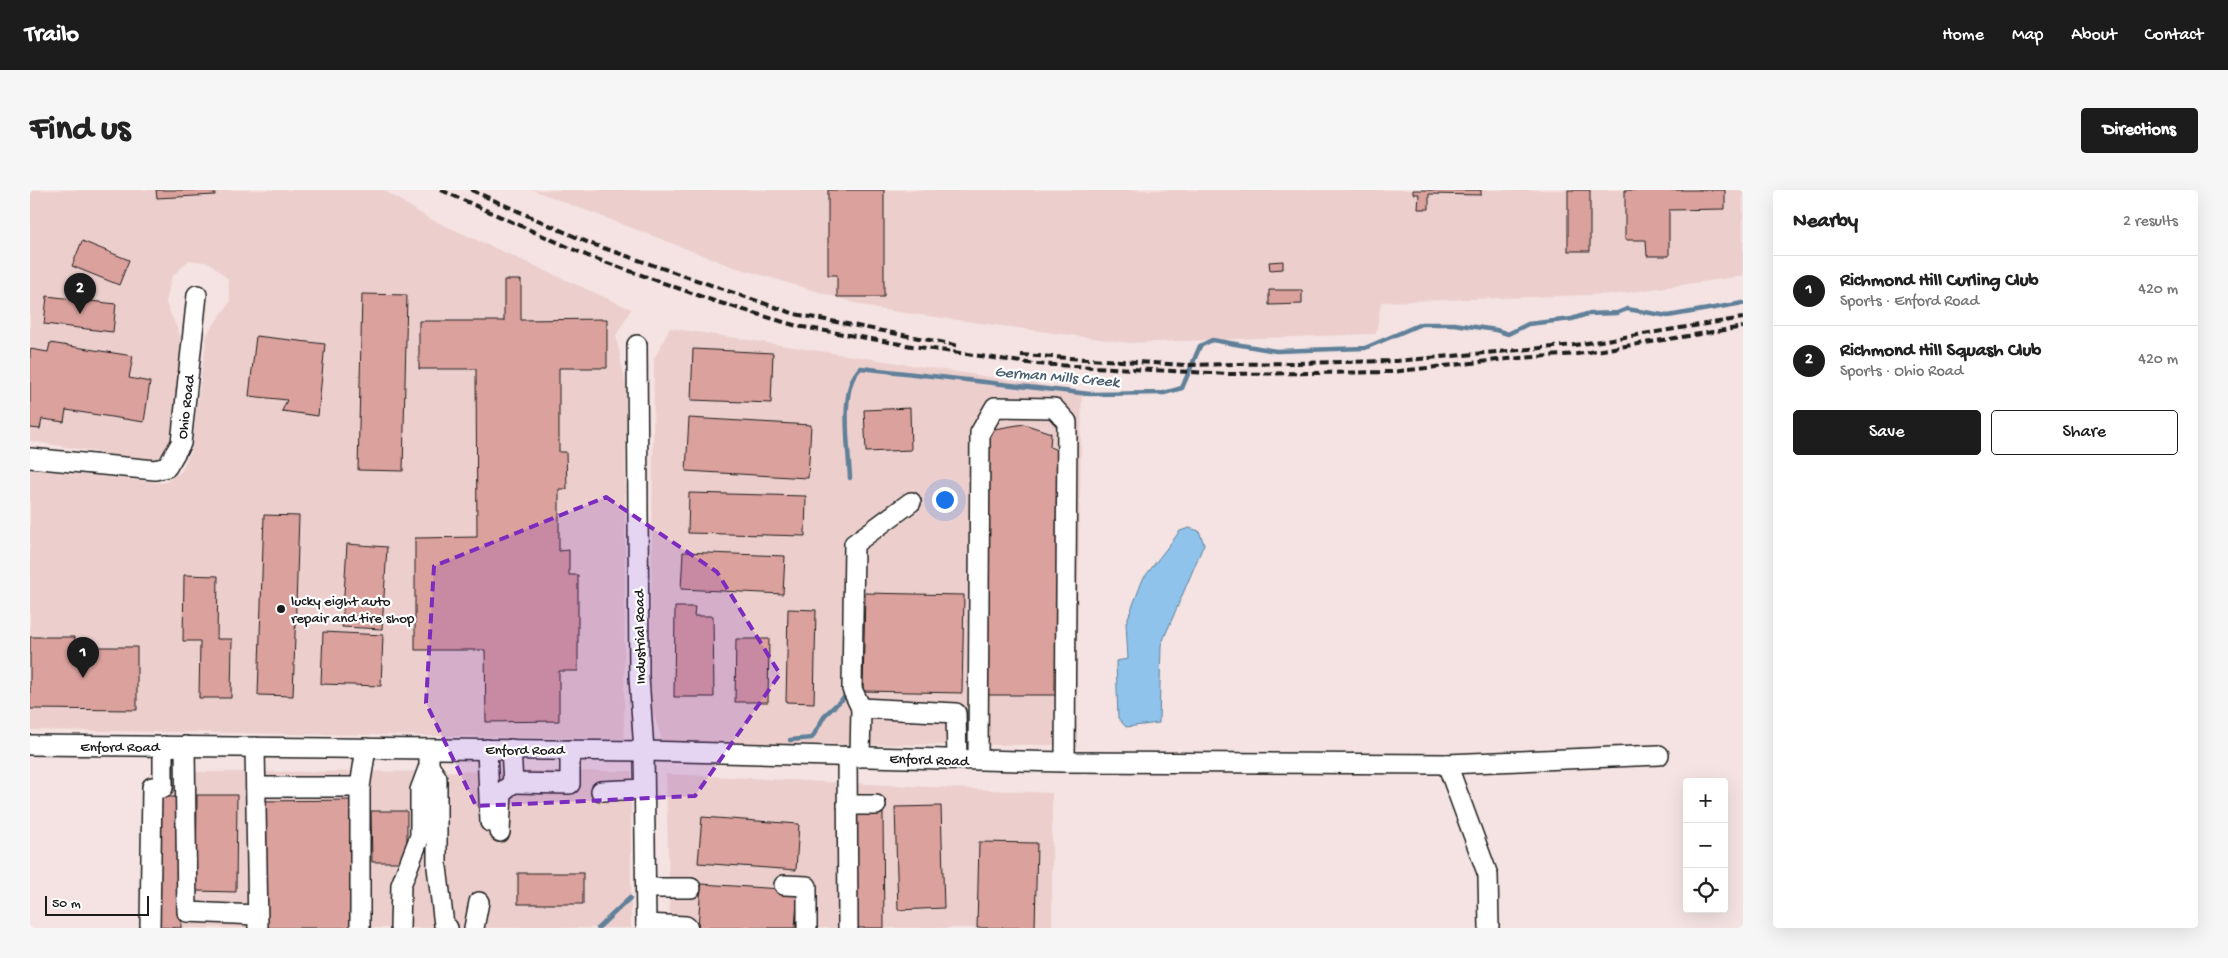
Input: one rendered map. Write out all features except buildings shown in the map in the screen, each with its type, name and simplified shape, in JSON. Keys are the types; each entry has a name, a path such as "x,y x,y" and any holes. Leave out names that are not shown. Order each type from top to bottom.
{"street":[{"name":"Ohio Road","path":"30,458 155,470 167,467 181,443 197,295"},
{"name":"Industrial Road","path":"637,345 639,677 644,750 646,926"},
{"path":"978,760 980,433 994,407 1054,408 1067,422 1065,762"},
{"path":"848,928 848,806 861,708 852,689 854,544 910,502"},
{"path":"861,708 956,713 957,759"},
{"name":"Enford Road","path":"30,745 366,748 429,758 487,749 512,749 644,750 1065,762 1447,764 1659,755"},
{"path":"150,928 152,787 163,788 163,746"},
{"path":"185,746 186,920 258,921 256,747"},
{"path":"360,928 360,787 366,748"},
{"path":"487,749 495,827 502,792 513,783 570,784 570,750"},
{"path":"512,749 513,783"},
{"path":"400,928 401,886 420,836 420,790 429,758"},
{"path":"429,758 437,778 437,867 444,925 448,928"},
{"path":"1447,764 1488,876 1489,928"},
{"path":"256,787 360,787"},
{"path":"601,790 644,789"},
{"path":"848,806 876,805"},
{"path":"784,885 807,886 807,928"},
{"path":"646,888 691,888"},
{"path":"474,928 479,902"},
{"path":"646,926 686,926 688,928"}],"highlighted area":[{"path":"606,497 717,572 780,674 695,796 476,806 426,703 434,566"}],"shaded area":[{"path":"30,190 384,190 428,218 631,309 616,336 626,385 624,739 30,730 30,469 164,483 181,472 191,450 207,334 230,302 228,279 210,263 189,260 171,278 166,303 183,342 170,447 156,459 137,459 30,441"},
{"path":"533,190 1743,190 1743,276 1618,294 1381,302 1376,334 1129,343 876,309 731,266"},
{"path":"670,328 1082,391 1075,745 663,744 650,702 654,359"},
{"path":"631,771 631,928 147,928 150,772"},
{"path":"666,774 1052,793 1052,928 670,928"}],"water":[{"path":"1189,528 1199,531 1204,544 1161,645 1159,723 1126,727 1118,718 1116,661 1128,659 1126,623 1143,579 1180,531"}],"waterway":[{"name":"German Mills Creek","path":"850,478 846,419 847,403 849,389 854,377 861,368 1090,394 1164,393 1182,388 1200,346 1212,340 1276,351 1365,348 1421,324 1454,324 1496,330 1508,334 1528,324 1572,319 1587,314 1617,313 1627,309 1668,316 1743,303"},
{"name":"German Mills Creek","path":"790,740 812,738 825,715 849,693"},
{"name":"German Mills Creek","path":"598,928 630,898"}],"railway":[{"path":"441,190 588,256 714,301 797,326 912,346 1035,364 1230,374 1391,372 1507,359 1577,354 1743,327"},
{"path":"471,190 589,243 795,314 960,346"},
{"path":"1021,355 1186,365 1396,361 1575,345 1743,318"}],"place":[{"name":"Richmond Hill Squash Club","path":"80,314"},
{"name":"lucky eight auto repair and tire shop","path":"281,609"},
{"name":"Richmond Hill Curling Club","path":"83,678"}]}
